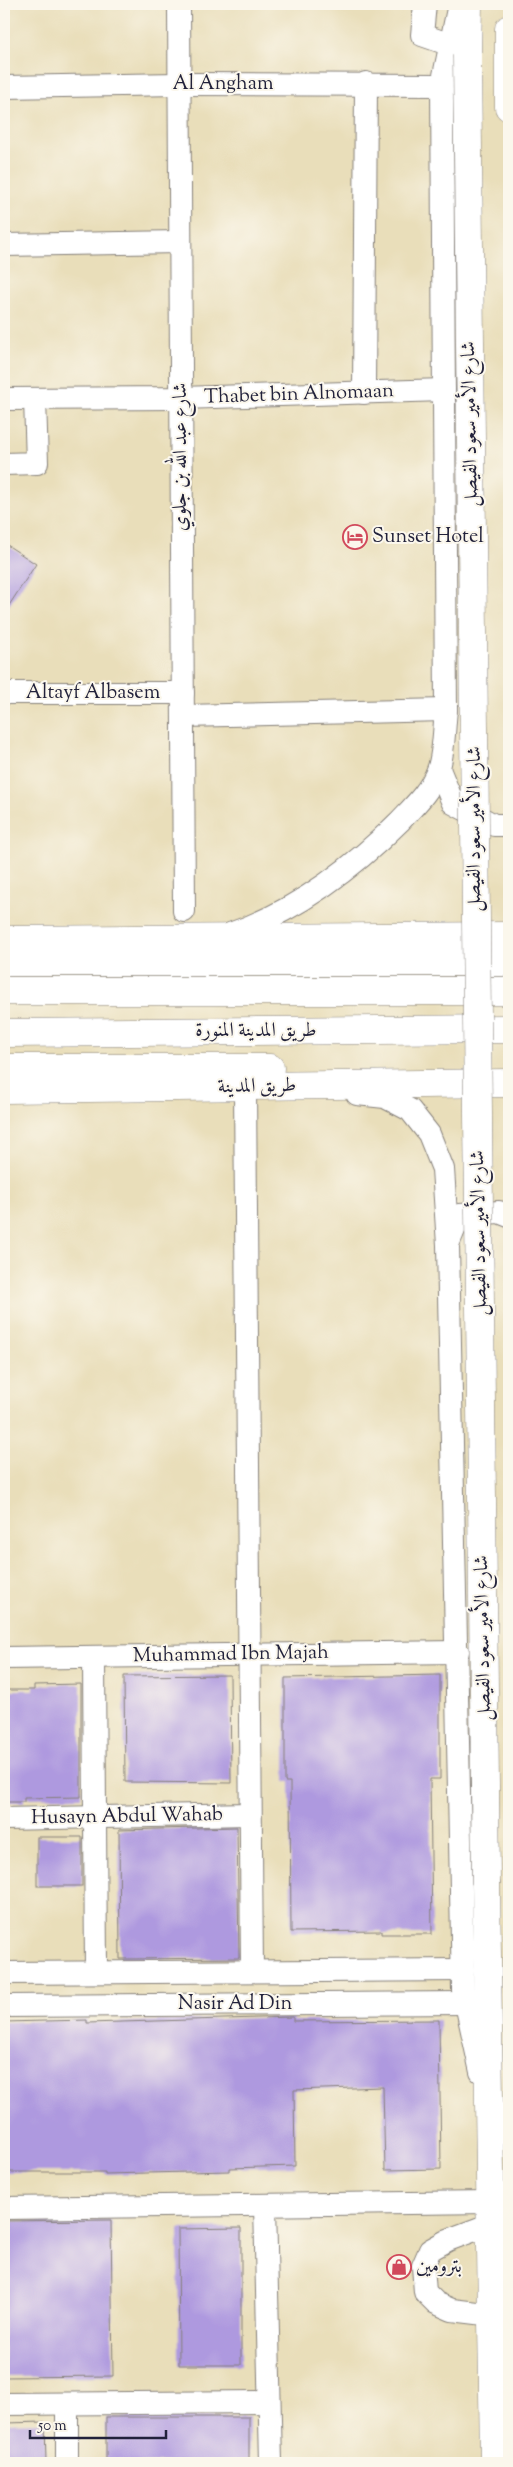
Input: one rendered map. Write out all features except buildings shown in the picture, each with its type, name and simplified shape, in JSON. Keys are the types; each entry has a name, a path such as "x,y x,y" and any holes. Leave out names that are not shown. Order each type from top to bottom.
{"main road":[{"name":"شارع الأمير سعود الفيصل","path":"468,4 459,50 478,1068 494,2463"},
{"path":"509,29 509,107"},
{"path":"4,940 214,940 509,936"},
{"path":"4,962 509,962"},
{"name":"طريق المدينة المنورة","path":"4,991 509,991"},
{"name":"طريق المدينة المنورة","path":"4,1033 509,1029"},
{"path":"4,1068 509,1068"},
{"name":"طريق المدينة","path":"4,1089 509,1083"}],"street":[{"name":"شارع عبد الله بن جلوي","path":"179,4 184,911"},
{"path":"425,4 422,35 459,50"},
{"path":"214,940 255,926 324,886 383,838 426,795 439,769 446,710 442,85 459,50 460,4"},
{"name":"Al Angham","path":"4,87 179,84 442,85"},
{"path":"364,392 366,84"},
{"path":"4,245 180,242"},
{"name":"Thabet bin Alnomaan","path":"4,399 181,398 444,390"},
{"path":"4,464 37,463 35,399"},
{"name":"Altayf Albasem","path":"4,693 183,693"},
{"path":"183,716 446,710"},
{"path":"439,769 453,803 494,825 509,825"},
{"path":"252,1971 250,1814 251,1654 245,1087 385,1097 410,1110 429,1134 444,1169 448,1245 458,1652 463,1970 466,2003 490,2112"},
{"path":"448,1245 460,1215 499,1212 509,1216"},
{"name":"Muhammad Ibn Majah","path":"4,1658 458,1652"},
{"path":"94,1657 96,1972"},
{"name":"Husayn Abdul Wahab","path":"4,1819 250,1814"},
{"name":"Nasir Ad Din","path":"4,1973 463,1970"},
{"name":"Nasir Ad Din","path":"4,2006 466,2003"},
{"path":"265,2204 271,2463"},
{"path":"4,2208 265,2204 491,2213"},
{"path":"491,2213 430,2250 422,2266 425,2292 436,2304 452,2310 493,2315"},
{"path":"4,2404 269,2402"},
{"path":"67,2404 67,2463"}],"place":[{"name":"Sunset Hotel","path":"355,537"},
{"name":"بترومين","path":"399,2267"}]}
